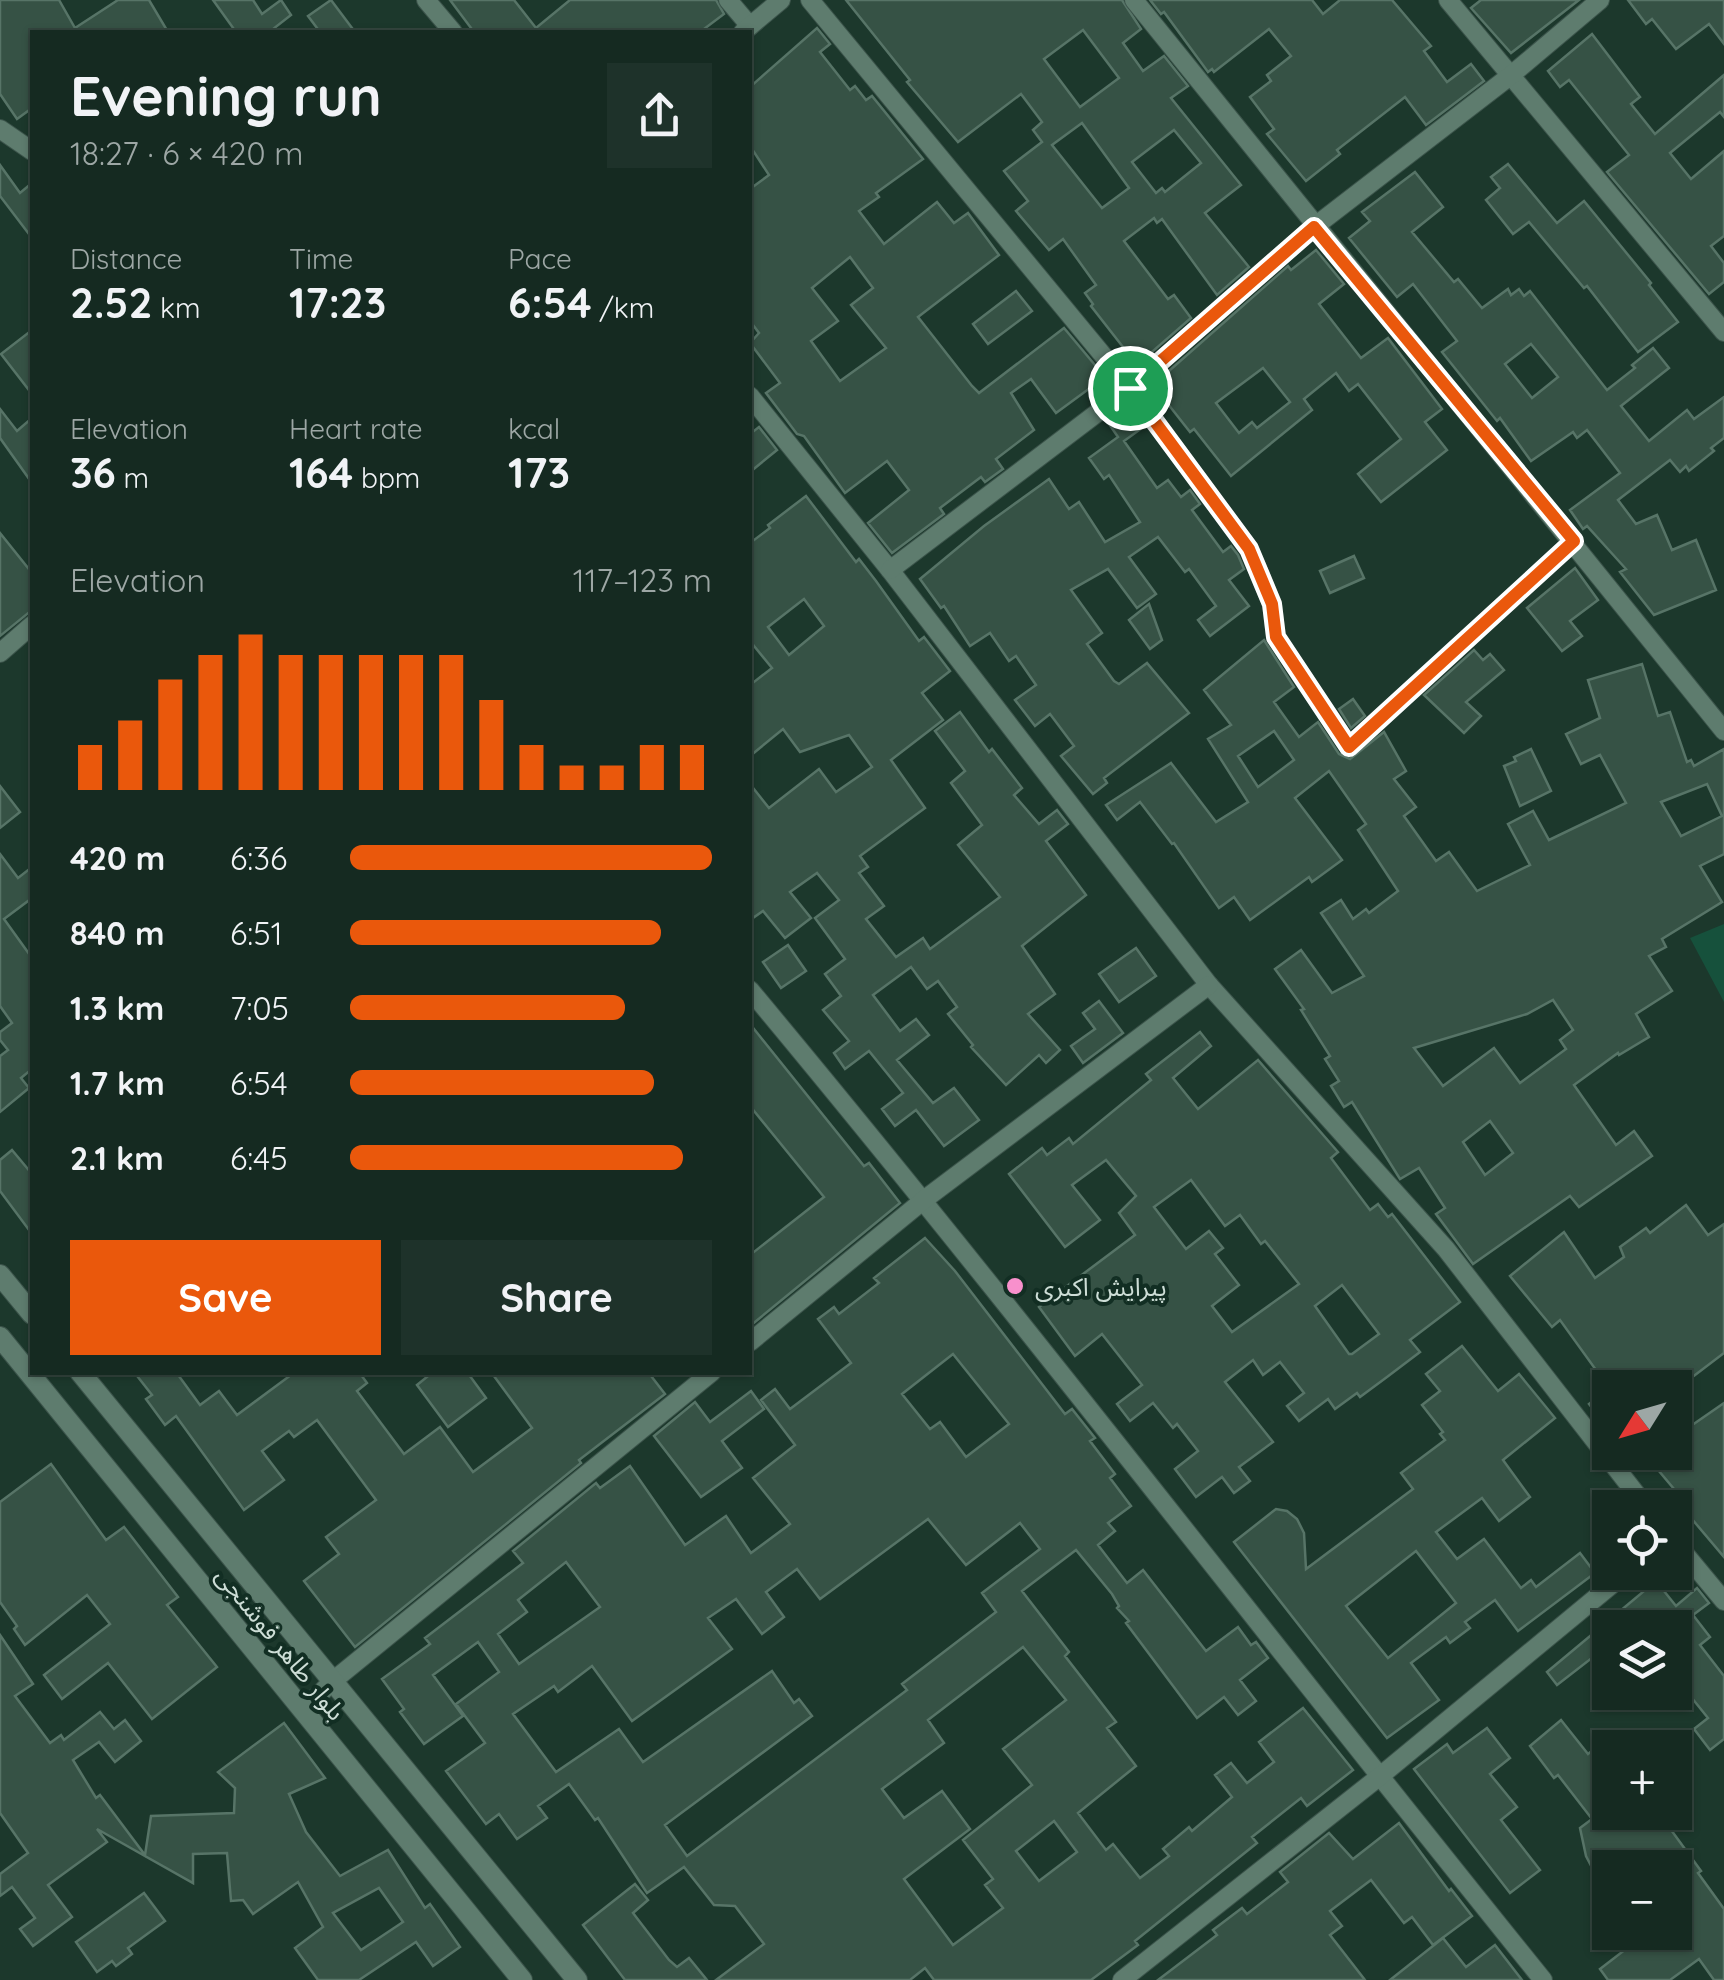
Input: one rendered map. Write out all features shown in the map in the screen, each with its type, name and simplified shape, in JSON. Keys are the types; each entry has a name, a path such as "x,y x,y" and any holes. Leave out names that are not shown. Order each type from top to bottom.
{"street":[{"path":"426,0 451,30"},
{"path":"728,0 746,30 781,0"},
{"path":"810,0 1130,388 1249,549 1272,604 1276,637 1349,747 1574,541"},
{"path":"1134,0 1724,730"},
{"path":"1448,0 1724,332"},
{"path":"890,570 1130,388 1314,227 1510,76 1600,0"},
{"path":"0,129 30,150"},
{"path":"752,398 890,570 1209,985 1446,1249 1633,1490"},
{"path":"0,653 30,627"},
{"path":"752,1340 925,1199 1209,985"},
{"path":"752,992 925,1199 1378,1777 1543,1980"},
{"path":"0,1275 30,1312"},
{"name":"بلوار طاهر فوشنجی","path":"0,1337 30,1374"},
{"name":"بلوار طاهر فوشنجی","path":"31,1375 522,1980"},
{"name":"بلوار طاهر فوشنجی","path":"82,1375 577,1980"},
{"path":"303,1710 334,1680 708,1375"},
{"path":"1692,1563 1724,1601"},
{"path":"1708,1582 1724,1569"},
{"path":"1122,1980 1378,1777 1604,1590"}],"green space":[{"path":"1724,924 1724,1002 1690,938"}],"building":[{"path":"0,0 59,0 75,28 118,0 149,0 167,30 30,30 30,109 17,119 0,94"},
{"path":"213,0 253,0 262,14 281,0 291,15 274,30 235,30"},
{"path":"331,0 354,30 318,30 308,16"},
{"path":"450,0 514,0 536,28 570,0 716,0 724,14 703,30 472,30"},
{"path":"846,0 1122,0 1141,29 1123,43 1143,71 1164,56 1188,86 1171,98 1241,185 1205,213 1249,267 1217,295 1162,219 1157,223 1154,218 1124,241 1168,299 1174,295 1191,318 1137,365 1091,306 1085,293 1096,285 1063,239 1049,250 1016,211 1028,201 1004,171 1042,142 1033,130 1042,122 1021,94 958,142 907,82 910,80","holes":["1083,30 1119,78 1080,107 1044,59","1082,123 1129,188 1102,208 1052,145","1174,130 1201,163 1165,192 1162,188 1156,193 1132,162"]},
{"path":"1150,0 1312,0 1323,14 1340,0 1392,0 1431,46 1424,51 1447,82 1471,64 1484,81 1426,125 1405,97 1337,150 1340,154 1306,181 1267,134 1274,129 1250,97 1271,81 1267,75 1291,56 1269,29 1214,72 1208,72 1164,12 1161,14"},
{"path":"1481,0 1579,0 1511,53 1471,8"},
{"path":"1628,0 1724,0 1724,44 1709,24 1676,49 1652,19 1646,24"},
{"path":"817,28 830,44 820,52 850,90 855,86 866,100 872,96 923,159 876,193 879,197 859,211 884,244 937,202 954,223 968,213 999,255 918,317 972,386 979,393 1064,328 1105,377 1056,413 1031,379 1011,393 1034,430 996,459 1003,469 985,482 981,477 940,508 944,514 892,553 868,523 909,490 887,461 845,493 804,436 797,434 766,393 780,383 752,346 759,333 752,324 752,188 769,175 752,149 752,85","holes":["850,257 873,288 851,305 886,348 840,381 811,341 838,321 812,288"]},
{"path":"1592,34 1640,97 1631,104 1655,134 1724,75 1724,117 1720,112 1670,153 1691,179 1724,151 1724,236 1711,246 1724,263 1724,282 1709,294 1607,172 1629,155 1569,80 1560,87 1548,71"},
{"path":"1508,164 1557,223 1584,201 1678,322 1638,352 1587,286 1584,288 1529,222 1513,234 1486,200 1500,188 1491,177"},
{"path":"0,165 20,193 30,185 30,235 0,196"},
{"path":"1415,172 1443,207 1412,232 1482,308 1508,289 1511,295 1519,289 1524,296 1530,291 1607,390 1653,348 1669,368 1621,406 1649,441 1687,410 1694,419 1724,397 1724,438 1711,448 1714,451 1689,471 1686,466 1680,472 1670,460 1618,500 1636,524 1657,515 1672,550 1696,540 1716,590 1654,615 1620,572 1626,569 1587,526 1583,529 1570,510 1620,473 1587,430 1577,438 1573,432 1531,461 1500,418 1497,421 1442,352 1457,341 1413,284 1397,297 1349,238 1370,221 1362,212","holes":["1531,344 1558,377 1532,398 1505,364"]},
{"path":"1316,250 1344,284 1319,304 1361,358 1388,338 1442,409 1425,422 1447,450 1381,502 1358,474 1401,439 1358,384 1349,391 1336,373 1304,399 1312,410 1231,476 1153,385 1288,266 1291,270","holes":["1263,368 1290,402 1257,428 1252,422 1239,433 1216,403"]},
{"path":"1016,291 1032,311 988,344 973,324"},
{"path":"30,332 30,391 1,354"},
{"path":"1127,407 1142,428 1124,441 1157,488 1168,480 1181,497 1190,490 1200,504 1192,510 1223,552 1231,546 1238,555 1244,569 1229,580 1249,606 1210,636 1198,620 1216,606 1189,569 1185,572 1158,537 1129,557 1156,594 1137,608 1108,569 1071,590 1102,633 1087,644 1114,681 1119,684 1147,663 1189,713 1104,778 1107,783 1093,794 1061,756 1074,746 1050,714 1035,726 1015,700 1036,685 1016,656 1009,661 990,633 970,646 944,606 941,608 920,579 1049,479 1069,509 1079,502 1105,542 1140,522 1109,475 1104,479 1089,458 1118,437 1107,421"},
{"path":"0,409 17,431 30,420 30,480 0,438"},
{"path":"759,427 777,450 752,470 752,432"},
{"path":"806,496 856,562 859,559 919,641 924,637 950,671 922,693 943,720 891,760 925,808 860,856 868,867 859,873 884,906 866,919 896,957 923,938 930,949 1000,897 958,845 982,825 951,783 965,771 935,731 960,712 1022,788 1014,795 1039,824 1057,810 1068,824 1046,841 1086,895 1022,946 1055,994 1028,1014 1060,1050 1046,1063 1039,1055 1006,1085 971,1047 948,1014 957,1007 938,981 927,989 911,967 873,995 900,1031 916,1019 929,1035 897,1060 933,1103 954,1088 979,1120 944,1146 916,1110 895,1126 882,1109 903,1093 869,1051 845,1069 834,1053 849,1041 823,1010 841,996 825,974 845,959 815,918 839,900 817,873 790,892 811,918 785,938 763,911 752,919 752,787 769,808 819,769 836,792 872,767 849,735 800,752 783,729 752,754 752,683 772,668 752,643 752,542 770,528 768,525","holes":["804,599 824,626 789,655 768,627"]},
{"path":"0,533 30,570 30,612 0,636"},
{"path":"1354,556 1364,578 1330,593 1320,571"},
{"path":"1575,568 1598,600 1570,621 1582,636 1562,651 1527,608"},
{"path":"1149,604 1162,640 1150,649 1129,620"},
{"path":"1264,640 1294,687 1274,702 1299,737 1318,722 1339,754 1350,759 1384,732 1406,771 1394,779 1416,807 1404,816 1436,861 1449,852 1477,891 1530,865 1508,824 1533,811 1549,840 1626,803 1600,755 1581,764 1566,734 1600,718 1588,680 1642,664 1658,716 1670,712 1687,762 1691,760 1694,766 1724,749 1724,854 1700,866 1722,902 1662,939 1666,947 1649,956 1672,991 1636,1014 1649,1037 1618,1053 1574,1085 1616,1145 1634,1131 1652,1156 1579,1207 1570,1196 1473,1264 1436,1214 1445,1208 1419,1168 1400,1179 1352,1102 1344,1107 1331,1086 1339,1081 1325,1059 1330,1056 1301,1010 1304,1009 1275,969 1301,950 1332,993 1364,976 1321,913 1341,900 1353,919 1366,909 1369,913 1398,891 1358,830 1366,824 1329,771 1295,798 1342,860 1312,882 1309,877 1250,920 1234,897 1219,908 1140,802 1117,820 1106,805 1171,763 1216,822 1248,802 1208,739 1231,725 1204,690","holes":["1274,731 1294,760 1258,787 1238,756","1707,784 1722,816 1681,836 1661,802","1553,1000 1573,1030 1560,1040 1566,1049 1520,1083 1494,1048 1443,1086 1414,1048 1527,1014","1490,1121 1513,1153 1485,1175 1463,1142"]},
{"path":"1474,650 1483,660 1490,654 1504,670 1466,702 1481,716 1464,733 1424,695"},
{"path":"1353,699 1365,716 1351,728 1339,709"},
{"path":"1531,749 1551,791 1520,806 1504,766"},
{"path":"0,786 20,812 0,828"},
{"path":"0,854 18,878 30,869 30,900 4,919 30,955 30,1071 21,1078 29,1088 0,1112 0,1056 8,1050 0,1040 0,1032 12,1023 0,1006"},
{"path":"788,945 806,971 781,988 763,962"},
{"path":"1136,948 1156,976 1119,1002 1099,974"},
{"path":"1099,1001 1123,1033 1083,1063 1071,1046 1095,1029 1083,1013"},
{"path":"752,1026 864,1166 869,1163 900,1203 752,1324 752,1253 824,1197 752,1108"},
{"path":"1200,1032 1211,1046 1173,1078 1198,1109 1258,1060 1338,1152 1331,1158 1370,1210 1378,1204 1388,1217 1392,1214 1460,1302 1410,1340 1420,1352 1360,1397 1357,1393 1335,1409 1328,1399 1299,1421 1287,1406 1304,1393 1280,1362 1263,1375 1253,1360 1225,1382 1273,1442 1239,1467 1250,1481 1234,1493 1222,1477 1196,1497 1175,1469 1198,1451 1177,1424 1173,1428 1153,1403 1130,1421 1117,1404 1142,1385 1102,1334 1075,1356 1039,1307 1135,1235 1119,1213 1136,1196 1106,1160 1072,1185 1100,1220 1065,1247 1009,1174 1042,1148 1047,1155 1069,1138 1073,1144 1151,1080 1146,1074","holes":["1191,1180 1225,1226 1240,1215 1299,1284 1232,1332 1212,1306 1239,1285 1215,1254 1223,1248 1209,1231 1186,1249 1154,1207","1342,1285 1379,1334 1352,1354 1315,1306"]},
{"path":"12,1150 30,1172 30,1231 0,1191 0,1160"},
{"path":"1686,1205 1708,1235 1724,1224 1724,1353 1692,1377 1692,1370 1596,1370 1560,1320 1552,1327 1510,1276 1564,1232 1595,1278 1624,1257 1620,1247 1646,1228 1650,1233"},
{"path":"925,1238 1065,1414 1072,1409 1095,1438 1090,1441 1115,1474 1110,1478 1131,1506 1108,1523 1115,1531 1098,1545 1127,1583 1143,1570 1206,1651 1238,1627 1251,1645 1256,1642 1268,1658 1240,1680 1256,1701 1238,1715 1224,1697 1197,1718 1126,1623 1129,1621 1117,1608 1112,1594 1076,1550 1022,1591 1116,1722 1107,1728 1136,1766 1078,1813 1106,1850 1113,1844 1140,1878 1169,1856 1163,1849 1189,1827 1192,1831 1232,1797 1215,1775 1231,1763 1247,1783 1274,1762 1259,1742 1303,1708 1353,1770 1307,1806 1301,1798 1252,1837 1257,1843 1091,1980 934,1980 925,1968 910,1980 716,1980 764,1944 735,1906 714,1905 684,1867 647,1893 598,1818 595,1820 569,1784 538,1806 547,1818 517,1839 499,1814 486,1824 446,1771 485,1743 456,1704 499,1672 478,1642 433,1675 463,1716 424,1744 382,1679 430,1644 425,1638 523,1563 513,1551 596,1483 600,1488 630,1466 685,1545 726,1516 751,1553 790,1524 753,1478 795,1445 761,1400 775,1389 790,1409 851,1363 818,1319 834,1307 839,1314 879,1283 874,1278","holes":["953,1354 1009,1424 966,1457 940,1422 930,1429 902,1394","928,1519 966,1565 1020,1523 1040,1549 982,1593 996,1612 902,1684 907,1690 687,1856 665,1825 812,1716 799,1699 794,1703 772,1671 643,1762 619,1729 556,1772 513,1714 554,1686 558,1692 592,1666 632,1721 732,1649 708,1618 736,1599 762,1634 784,1617 766,1592 797,1569 820,1599","566,1562 600,1607 519,1664 498,1634 527,1612 518,1600","1023,1647 1066,1700 1003,1749 1032,1785 963,1840 993,1879 985,1885 1003,1908 953,1945 904,1879 970,1829 942,1791 904,1818 882,1789 944,1743 928,1720","1054,1821 1077,1852 1039,1881 1016,1851"]},
{"path":"1462,1346 1498,1391 1519,1374 1555,1418 1503,1460 1530,1497 1499,1521 1482,1498 1436,1532 1457,1559 1484,1539 1521,1588 1531,1580 1536,1587 1580,1553 1592,1575 1518,1631 1495,1600 1465,1622 1470,1628 1450,1643 1446,1637 1411,1663 1439,1700 1387,1738 1234,1542 1276,1509 1287,1511 1297,1519 1304,1533 1306,1569 1413,1489 1401,1473 1445,1440 1422,1405 1440,1391 1426,1374","holes":["1416,1551 1456,1603 1388,1658 1346,1606"]},
{"path":"136,1375 178,1375 200,1405 219,1391 237,1415 291,1375 361,1375 367,1383 357,1391 404,1454 440,1427 473,1472 532,1428 493,1375 650,1375 665,1394 579,1460 581,1463 355,1647 304,1581 339,1554 326,1537 376,1500 317,1420 294,1437 289,1431 262,1451 284,1480 244,1510 176,1416 165,1425 146,1399 152,1395"},
{"path":"429,1375 469,1375 486,1398 448,1427 417,1385"},
{"path":"751,1391 764,1409 722,1441 742,1468 701,1497 654,1436 695,1402 710,1422"},
{"path":"1724,1403 1724,1557 1692,1519 1692,1490 1675,1490 1658,1470 1692,1470 1692,1425"},
{"path":"51,1464 106,1540 124,1527 178,1597 167,1605 217,1667 152,1719 108,1663 62,1699 44,1675 110,1624 87,1595 25,1645 0,1602 0,1502"},
{"path":"1697,1588 1709,1603 1693,1615 1710,1637 1700,1645 1724,1676 1724,1739 1710,1750 1694,1729 1708,1718 1692,1698 1692,1610 1621,1610 1645,1590 1663,1590 1676,1606"},
{"path":"1592,1634 1592,1658 1557,1685 1547,1672"},
{"path":"0,1635 33,1684 15,1696 50,1743 61,1735 64,1740 100,1712 114,1729 125,1720 141,1741 115,1762 99,1742 73,1760 96,1798 100,1795 145,1855 151,1816 234,1813 235,1788 218,1772 284,1723 325,1778 289,1794 306,1832 340,1876 388,1850 425,1908 430,1904 460,1947 433,1966 416,1942 359,1980 318,1980 295,1948 323,1927 298,1882 253,1914 243,1900 231,1901 227,1853 193,1854 193,1883 97,1829 107,1842 48,1885 72,1917 33,1946 20,1929 35,1918 12,1887 0,1896 0,1874 28,1853 0,1813","holes":["379,1888 403,1922 361,1950 333,1913"]},
{"path":"1561,1720 1588,1754 1592,1751 1592,1819 1558,1775 1554,1778 1530,1746"},
{"path":"1487,1728 1510,1758 1490,1774 1517,1807 1501,1820 1540,1870 1510,1893 1414,1769 1447,1744 1453,1753"},
{"path":"1592,1819 1592,1830 1671,1830 1686,1850 1592,1850 1592,1868 1580,1828"},
{"path":"1399,1823 1472,1916 1433,1945 1412,1917 1404,1923 1371,1880 1330,1911 1342,1926 1330,1935 1365,1980 1158,1980 1217,1935 1213,1930 1242,1908 1247,1914 1288,1882 1280,1872 1329,1833 1353,1859"},
{"path":"1692,1859 1724,1909 1724,1980 1714,1980 1699,1959 1670,1980 1608,1980 1600,1969 1625,1950 1692,1950"},
{"path":"635,1884 648,1900 633,1913 669,1960 677,1967 689,1958 707,1980 625,1980 583,1925"},
{"path":"144,1893 165,1921 128,1948 132,1954 116,1966 112,1961 97,1972 76,1942"},
{"path":"1443,1938 1466,1967 1495,1945 1522,1980 1390,1980"}],"place":[{"name":"پیرایش اکبری","path":"1015,1286"}],"route":[{"path":"1314,227 1574,541 1349,747 1276,637 1272,604 1249,549 1130,388 1314,227"}]}
